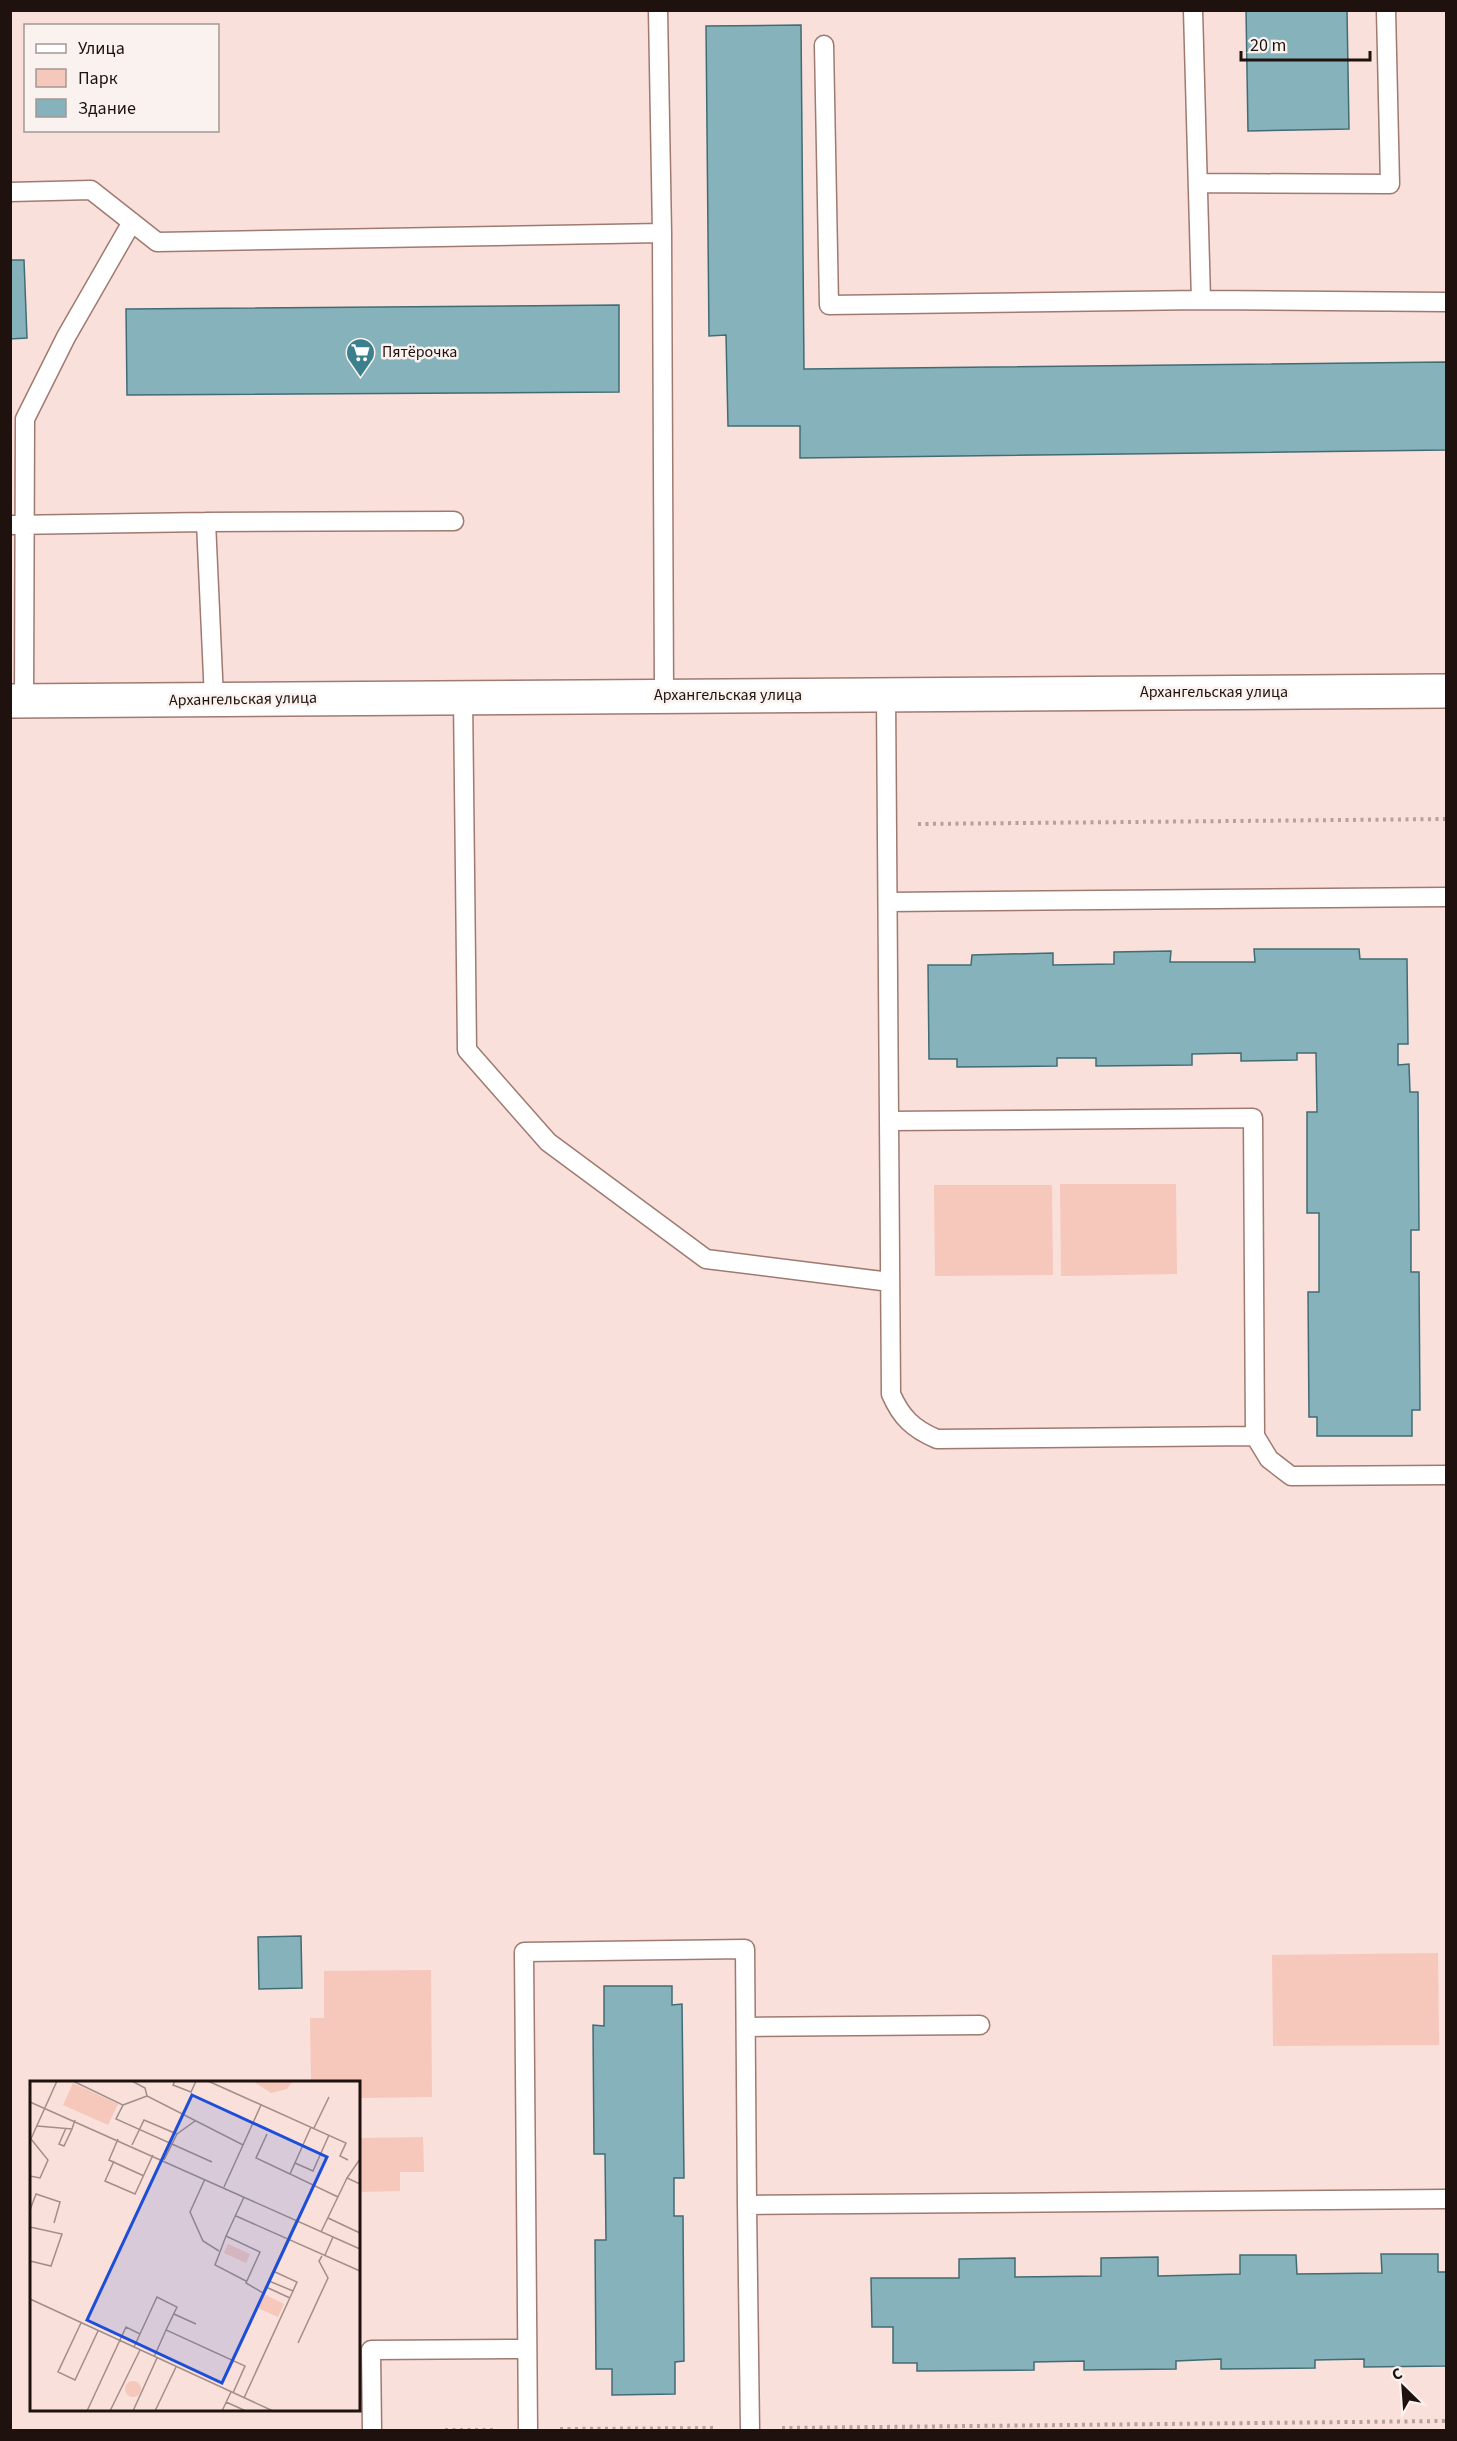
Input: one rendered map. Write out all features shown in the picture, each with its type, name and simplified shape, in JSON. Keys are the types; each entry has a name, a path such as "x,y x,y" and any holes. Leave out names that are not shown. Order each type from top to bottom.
{"street":[{"name":"Архангельская улица","path":"17,701 886,693 1446,691"}],"lane":[{"path":"658,10 662,233 664,695"},
{"path":"1193,10 1201,300"},
{"path":"1198,183 1390,184 1386,10"},
{"path":"824,45 829,304 1201,300 1446,302"},
{"path":"10,192 91,190 157,242 662,233"},
{"path":"17,701 18,419 132,222"},
{"path":"17,525 454,521"},
{"path":"206,522 214,699"},
{"path":"886,693 891,1394 905,1420 920,1432 937,1439 1255,1436"},
{"path":"464,697 467,1050 548,1142 706,1259 890,1282"},
{"path":"888,902 1446,897"},
{"path":"889,1121 1253,1118 1255,1436 1269,1460 1292,1476 1446,1474"},
{"path":"528,2430 524,1952 745,1949 750,2429"},
{"path":"746,2027 980,2025"},
{"path":"747,2205 1446,2199"},
{"path":"372,2430 371,2350 527,2349"}],"path":[{"path":"887,824 1446,819"},
{"path":"445,2430 1446,2421"}],"green space":[{"path":"1060,1184 1176,1184 1177,1274 1061,1276"},
{"path":"934,1185 1052,1185 1053,1275 935,1276"},
{"path":"1438,1953 1439,2045 1273,2046 1272,1955"},
{"path":"431,1970 432,2097 360,2098 360,2081 311,2081 310,2018 324,2018 324,1971"},
{"path":"423,2137 424,2172 400,2172 400,2191 360,2192 360,2138"}],"building":[{"path":"1246,10 1347,10 1349,129 1248,131"},
{"path":"801,25 804,369 1446,362 1446,450 800,458 800,426 728,426 726,335 709,336 706,26"},
{"path":"10,260 24,260 27,338 10,339"},
{"path":"619,305 619,392 127,395 126,309"},
{"path":"1254,949 1359,949 1360,959 1407,959 1408,1044 1398,1044 1398,1065 1409,1064 1410,1092 1418,1092 1419,1230 1411,1230 1411,1272 1419,1272 1420,1410 1412,1410 1412,1436 1317,1436 1317,1417 1309,1417 1308,1292 1319,1292 1319,1213 1307,1213 1307,1112 1317,1112 1316,1053 1297,1053 1297,1060 1241,1061 1241,1053 1192,1054 1192,1065 1096,1066 1096,1058 1057,1058 1057,1066 957,1067 957,1059 929,1059 928,965 971,965 972,955 1053,953 1053,965 1114,964 1114,952 1171,951 1170,962 1255,962"},
{"path":"301,1936 302,1988 259,1989 258,1937"},
{"path":"604,1986 672,1986 672,2005 682,2004 684,2178 674,2178 674,2216 683,2216 684,2361 675,2362 675,2394 612,2395 612,2369 596,2369 595,2240 606,2240 605,2154 594,2154 593,2025 604,2026"},
{"path":"1381,2254 1438,2254 1438,2272 1446,2272 1446,2366 1364,2367 1364,2359 1315,2360 1315,2368 1221,2369 1221,2359 1176,2361 1176,2369 1084,2370 1084,2361 1034,2362 1034,2370 917,2371 917,2363 893,2363 893,2327 872,2327 871,2278 959,2278 959,2259 1015,2258 1015,2277 1101,2276 1101,2258 1158,2257 1158,2276 1240,2274 1240,2255 1296,2255 1297,2274 1382,2273"}],"place":[{"name":"Пятёрочка","path":"361,378"}]}
